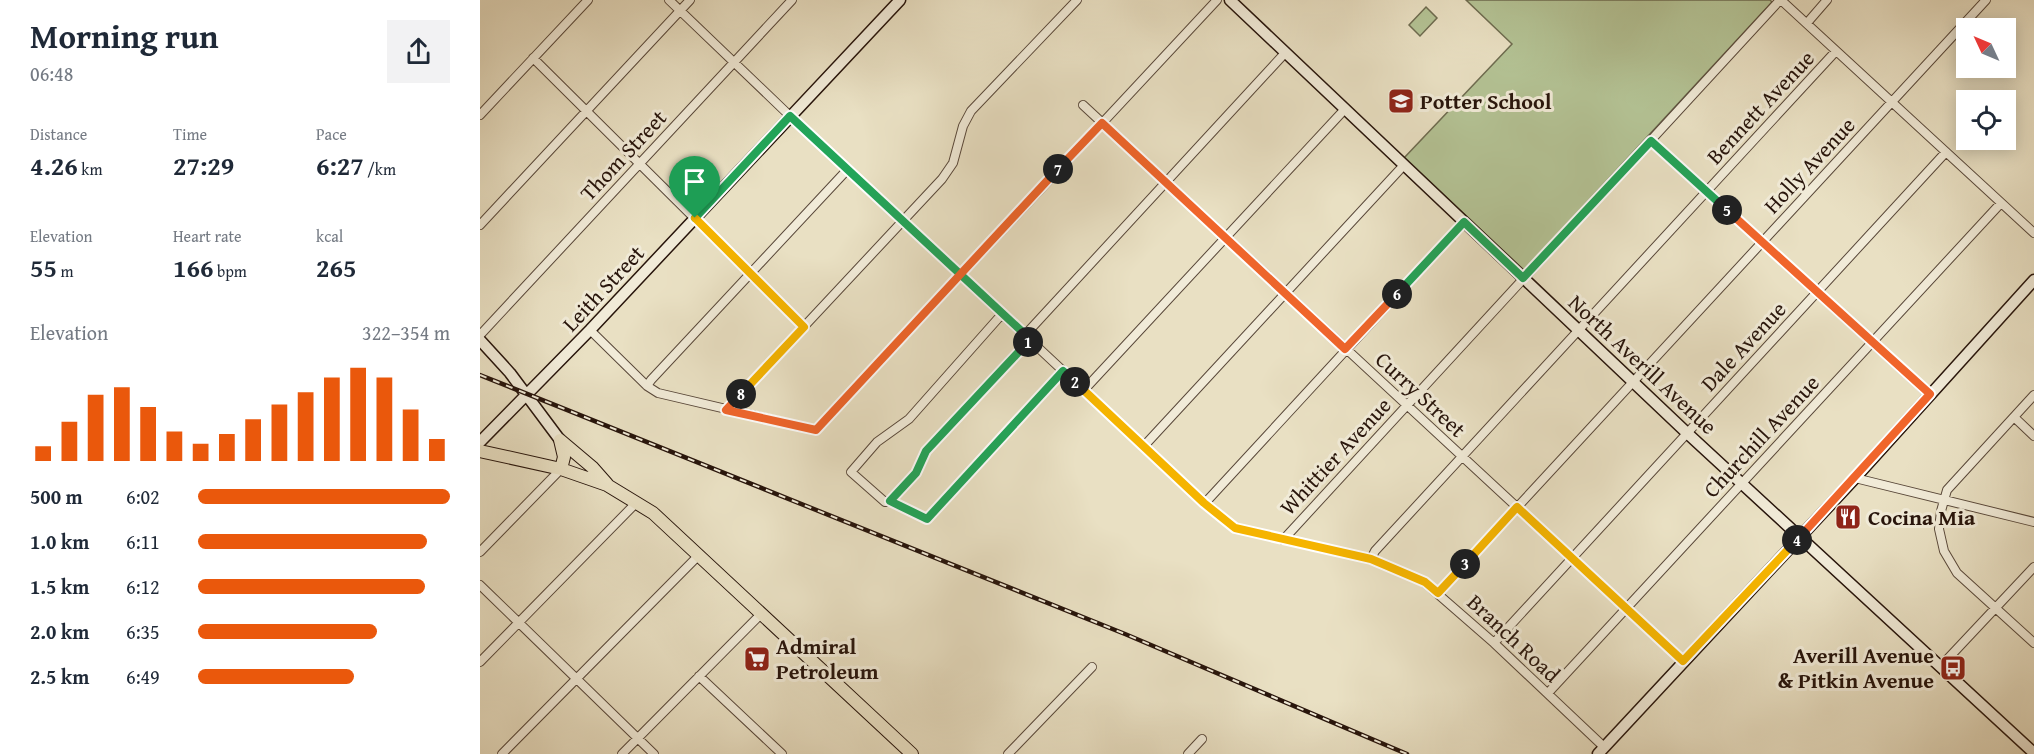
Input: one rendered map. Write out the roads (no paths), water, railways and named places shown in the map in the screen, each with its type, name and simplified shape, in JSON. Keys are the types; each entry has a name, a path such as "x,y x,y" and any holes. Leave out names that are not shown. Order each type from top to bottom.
{"main road":[{"path":"560,440 564,457 561,469"},
{"path":"560,440 592,467 608,485"},
{"path":"480,452 561,469 608,485 653,513 912,754"}],"street":[{"path":"480,115 588,0"},
{"name":"Branch Road","path":"669,0 847,170 1204,503 1235,528 1371,559 1425,582 1548,693 1601,751"},
{"path":"480,225 690,0"},
{"name":"Thom Street","path":"480,335 792,0"},
{"name":"Leith Street","path":"480,442 590,330 900,0"},
{"path":"726,410 942,179 953,163 963,126 971,111 1077,0"},
{"path":"590,330 657,393 816,430 1217,0"},
{"name":"North Averill Avenue","path":"1230,0 1687,433 2034,753"},
{"path":"1781,0 2034,233"},
{"name":"Whittier Avenue","path":"1283,540 1781,0"},
{"name":"Bennett Avenue","path":"1807,23 1827,0"},
{"name":"Holly Avenue","path":"1438,593 1986,0"},
{"name":"Bennett Avenue","path":"1371,559 1375,550 1836,51"},
{"path":"890,501 916,473 926,451 1285,52"},
{"path":"533,58 804,327"},
{"name":"Curry Street","path":"1083,105 1683,661"},
{"path":"1084,390 1345,109"},
{"path":"1651,141 1930,394"},
{"name":"Dale Avenue","path":"1494,643 1946,152"},
{"path":"1144,446 1404,165"},
{"path":"647,386 847,170"},
{"name":"Churchill Avenue","path":"1548,693 2001,203"},
{"path":"1204,503 1464,222"},
{"path":"1601,751 1855,478 2034,280"},
{"path":"1002,314 909,419 877,442 851,471 885,502 890,501 927,519 1063,371"},
{"path":"480,340 504,365 560,440"},
{"path":"2034,395 1947,490 1939,529 1944,551 1957,573 2034,643"},
{"path":"2014,417 2034,436"},
{"path":"480,552 561,469"},
{"path":"1855,478 2034,522"},
{"path":"480,662 636,503"},
{"path":"502,754 699,555"},
{"path":"1940,667 2034,567"},
{"path":"480,585 654,754"},
{"path":"622,754 762,613"},
{"path":"1008,754 1092,667"},
{"path":"699,676 782,754"},
{"path":"1188,754 1202,739"}],"railway":[{"path":"480,375 1125,634 1407,754"}],"place":[{"name":"Potter School","path":"1401,101"},
{"name":"Cocina Mia","path":"1848,517"},
{"name":"Admiral Petroleum","path":"757,659"},
{"name":"Averill Avenue & Pitkin Avenue","path":"1953,668"}]}
